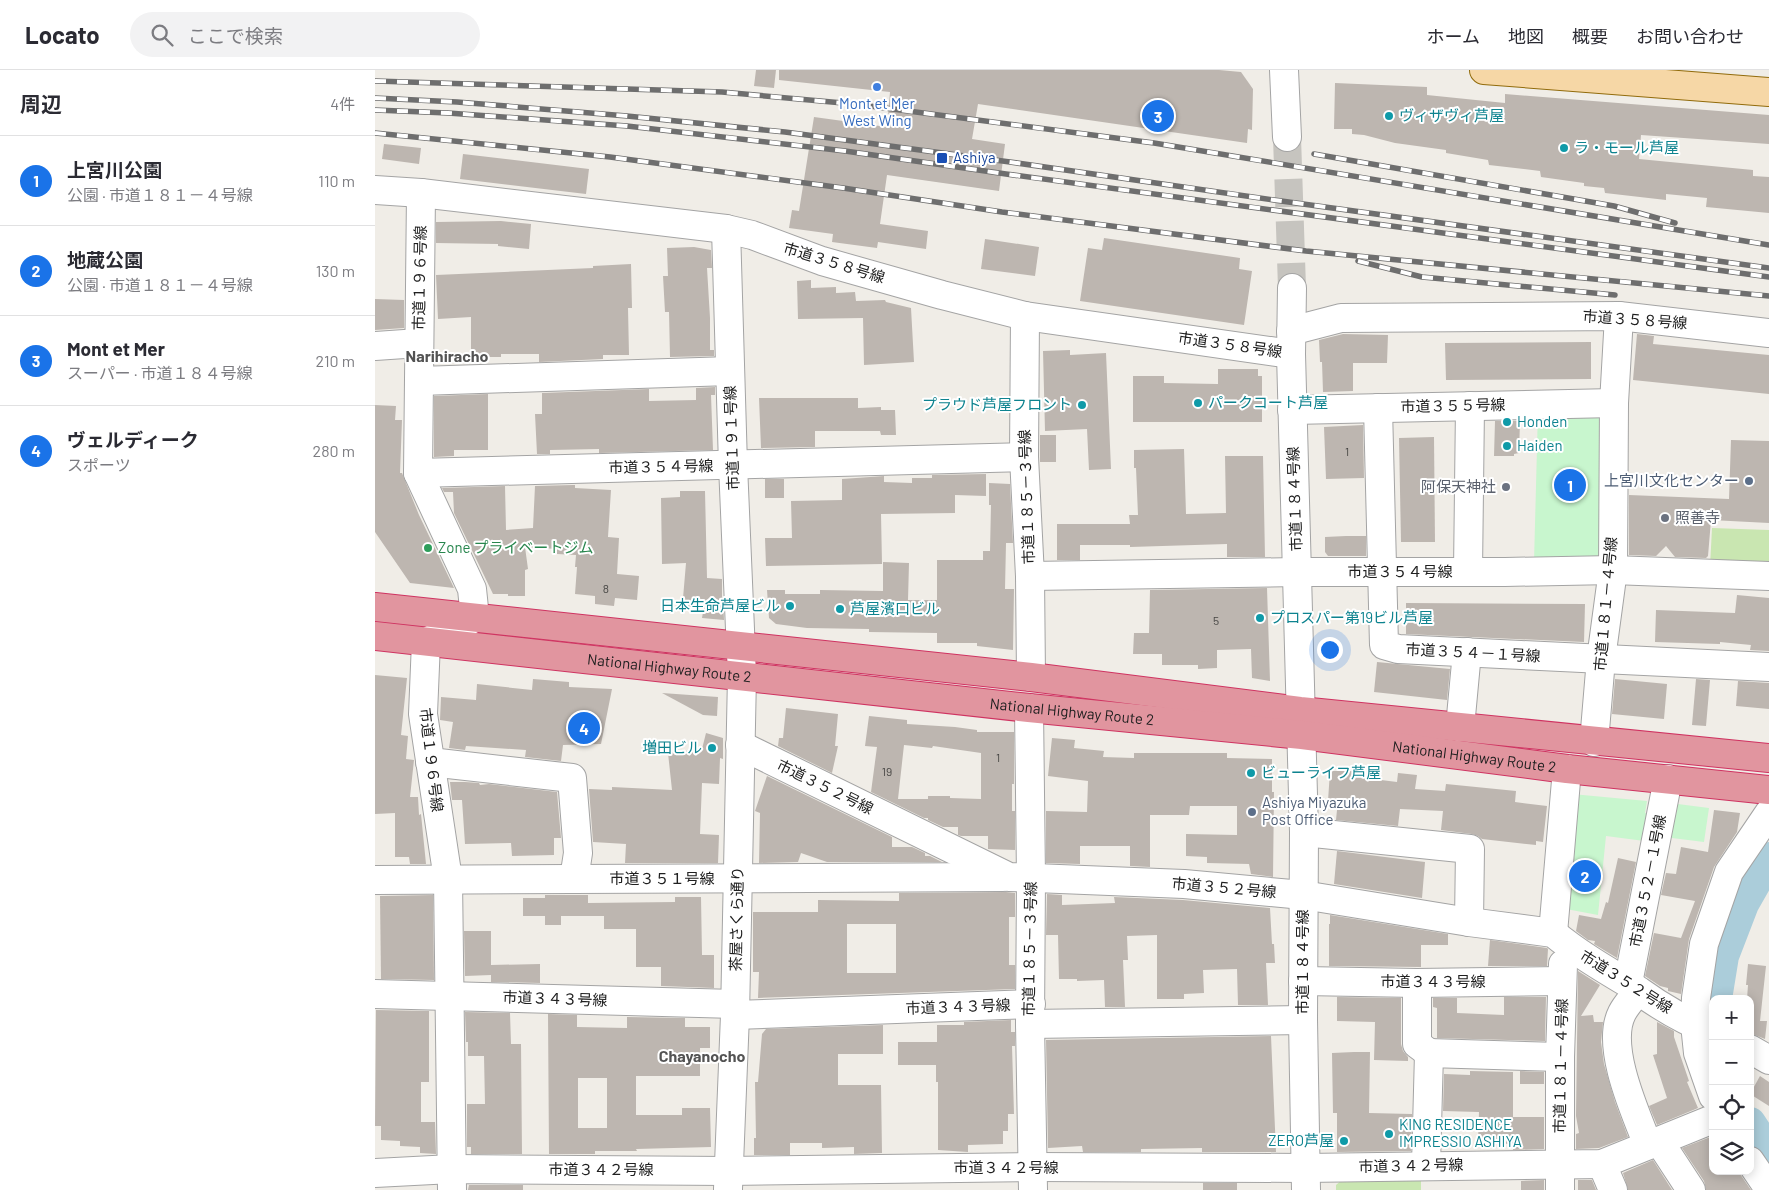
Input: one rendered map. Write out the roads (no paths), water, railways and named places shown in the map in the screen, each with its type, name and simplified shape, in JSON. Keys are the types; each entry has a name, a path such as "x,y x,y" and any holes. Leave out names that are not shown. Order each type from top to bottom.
{"highway":[{"name":"National Highway Route 2","path":"375,607 1031,678 1567,769 1769,790"},
{"name":"National Highway Route 2","path":"375,636 1029,708 1301,723 1460,727 1594,742 1769,758"}],"main road":[{"path":"1484,70 1615,76 1769,92"}],"street":[{"path":"1284,70 1287,137"},
{"name":"市道３５８号線","path":"375,190 421,193 726,230 752,235 822,260 942,296 1025,316 1291,342 1341,318 1619,316 1769,332"},
{"name":"市道１９６号線","path":"421,193 419,473 472,589 475,618"},
{"name":"市道１９１号線","path":"726,230 739,647"},
{"name":"市道１８４号線","path":"1292,288 1292,410 1304,832 1303,1020 1306,1179"},
{"name":"市道１８５－３号線","path":"1025,316 1024,458 1030,576 1031,678"},
{"name":"市道１８１－４号線","path":"1594,742 1601,659 1613,570 1614,403 1619,316"},
{"path":"375,346 419,343"},
{"path":"419,381 730,371"},
{"name":"市道３５５号線","path":"1292,410 1614,403"},
{"path":"1468,572 1470,406"},
{"name":"市道３５４－１号線","path":"1378,408 1384,644 1398,650 1769,667"},
{"name":"市道３５４号線","path":"419,473 1024,458"},
{"name":"市道３５４号線","path":"1030,576 1613,570 1769,576"},
{"path":"426,642 475,618"},
{"name":"市道１９６号線","path":"426,642 423,714 448,879 452,1180"},
{"name":"茶屋さくら通り","path":"728,1181 738,879 742,676 739,647"},
{"path":"1460,727 1467,652"},
{"name":"市道１８５－３号線","path":"1029,708 1020,878 1030,1014 1033,1179"},
{"name":"市道３５２号線","path":"740,745 1020,878 1185,884 1303,895 1558,938 1606,971 1705,1028"},
{"path":"430,762 572,778 578,853 574,879"},
{"name":"市道１８１－４号線","path":"1560,1178 1560,1057 1563,981 1558,938 1567,769"},
{"name":"市道３５２－１号線","path":"1633,987 1668,779"},
{"path":"1709,1085 1698,1053 1705,1028 1696,998 1704,944 1729,872 1769,813"},
{"path":"1304,832 1470,849 1469,922"},
{"name":"市道３５１号線","path":"375,880 1020,878"},
{"name":"市道３４３号線","path":"1303,981 1417,983 1563,981"},
{"path":"1417,983 1417,1044 1429,1053 1560,1057"},
{"path":"1633,987 1621,1013 1616,1039 1619,1064 1632,1103 1653,1143 1691,1190"},
{"name":"市道３４３号線","path":"375,994 735,1009 1303,1020"},
{"path":"1754,1051 1769,1060"},
{"path":"1426,1165 1429,1053"},
{"name":"市道３４２号線","path":"375,1173 452,1180 1306,1179 1426,1165 1560,1178 1602,1164 1709,1121"},
{"path":"1602,1164 1613,1190"},
{"path":"1754,1167 1769,1189"}],"waterway":[{"path":"1717,995 1723,956 1743,904 1769,858"},
{"path":"1754,1129 1769,1152"}],"tunnel":[{"path":"1287,137 1292,288"}],"railway":[{"path":"375,81 722,92 854,104 1154,143 1769,245"},
{"path":"375,98 457,102 627,116 785,132 1769,268"},
{"path":"375,110 448,113 627,126 845,151 1769,277"},
{"path":"375,133 610,157 843,188 1002,212 1306,251 1769,296"},
{"path":"1314,154 1614,206 1675,223"},
{"path":"1358,261 1422,277 1615,295"}],"place":[{"name":"Mont et Mer West Wing","path":"877,87"},
{"name":"Mont et Mer","path":"1158,116"},
{"name":"ヴィザヴィ芦屋","path":"1389,116"},
{"name":"ラ・モール芦屋","path":"1564,148"},
{"name":"Ashiya","path":"942,158"},
{"name":"パークコート芦屋","path":"1198,403"},
{"name":"プラウド芦屋フロント","path":"1082,405"},
{"name":"Honden","path":"1507,422"},
{"name":"Haiden","path":"1507,446"},
{"name":"上宮川文化センター","path":"1749,481"},
{"name":"上宮川公園","path":"1570,485"},
{"name":"阿保天神社","path":"1506,487"},
{"name":"照善寺","path":"1665,518"},
{"name":"Zone プライベートジム","path":"428,548"},
{"name":"日本生命芦屋ビル","path":"790,606"},
{"name":"芦屋濱口ビル","path":"840,609"},
{"name":"プロスパー第19ビル芦屋","path":"1260,618"},
{"name":"ヴェルディーク","path":"584,728"},
{"name":"増田ビル","path":"712,748"},
{"name":"ビューライフ芦屋","path":"1251,773"},
{"name":"Ashiya Miyazuka Post Office","path":"1252,812"},
{"name":"地蔵公園","path":"1585,876"},
{"name":"KING RESIDENCE IMPRESSIO ASHIYA","path":"1389,1134"},
{"name":"ZERO芦屋","path":"1344,1141"}],"district":[{"name":"Narihiracho","path":"447,356"},
{"name":"Chayanocho","path":"702,1056"}]}
